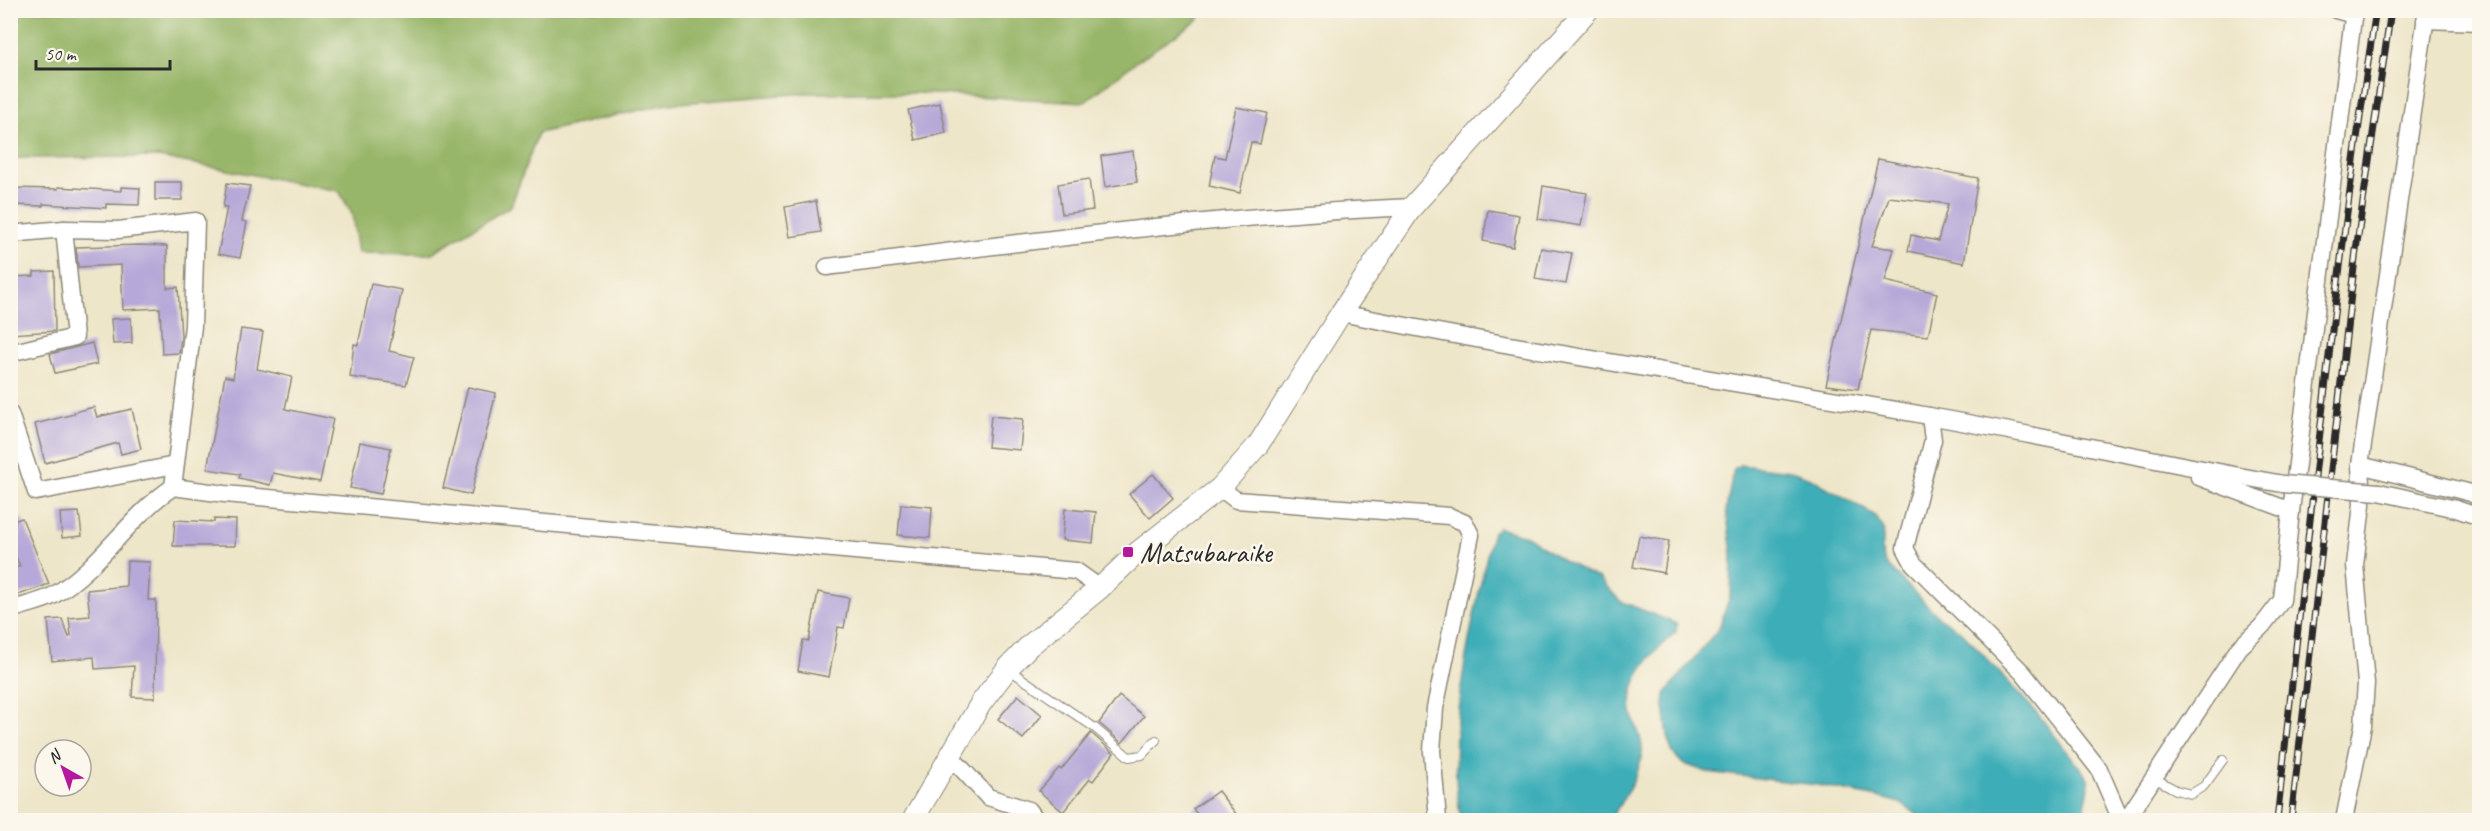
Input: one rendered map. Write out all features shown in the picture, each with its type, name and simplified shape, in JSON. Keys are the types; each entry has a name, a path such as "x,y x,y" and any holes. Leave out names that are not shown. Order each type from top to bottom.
{"street":[{"path":"914,820 981,703 1007,669 1029,646 1100,588 1138,552 1220,488 1258,446 1341,313 1412,207 1588,10"},
{"path":"2126,820 2239,648 2262,626 2282,600 2291,511 2354,13 2336,10"},
{"path":"2344,820 2363,726 2366,683 2355,565 2362,504 2360,465 2426,15 2480,22"},
{"path":"827,267 1326,210 1412,207"},
{"path":"10,234 64,229 118,230 196,221 193,326 173,487"},
{"path":"10,353 75,338 64,229"},
{"path":"1341,313 1446,334 1930,416 2159,462 2283,484 2379,492 2456,509 2480,517"},
{"path":"10,414 36,492 175,465"},
{"path":"1930,416 1933,440 1905,548 1913,562 2023,673 2099,769 2121,820"},
{"path":"2159,462 2291,511"},
{"path":"2360,465 2471,493 2480,498"},
{"path":"10,610 53,596 102,557 153,500 173,487 225,494 1076,571 1100,588"},
{"path":"1220,488 1236,501 1449,516 1465,523 1471,535 1435,708 1432,751 1438,820"},
{"path":"951,757 988,797 1029,810 1035,818 1033,820"}],"lane":[{"path":"1007,669 1095,728 1129,757 1142,755 1156,740"},
{"path":"2154,778 2176,790 2191,794 2204,786 2223,760"}],"green space":[{"path":"1199,10 1199,19 1133,64 1085,102 917,93 807,93 667,104 538,133 511,206 430,254 358,253 352,214 339,191 158,157 11,158 10,11"}],"water":[{"path":"1740,465 1791,471 1811,478 1874,515 1884,529 1882,550 1885,563 1939,617 1963,633 2037,713 2088,778 2088,793 2081,820 1926,820 1900,803 1877,797 1817,785 1707,772 1682,763 1673,753 1669,743 1664,707 1665,694 1719,628 1731,593 1732,554 1726,509 1734,469"},
{"path":"1499,528 1526,536 1564,561 1600,579 1620,601 1677,624 1676,632 1653,655 1635,683 1631,704 1641,741 1642,754 1634,780 1610,820 1461,820 1457,796 1455,748 1459,702 1466,654 1484,568 1493,532"}],"building":[{"path":"940,103 946,133 915,140 908,110"},
{"path":"1236,107 1267,113 1260,144 1251,142 1240,193 1209,186 1215,156 1225,158"},
{"path":"1133,151 1137,182 1105,187 1101,156"},
{"path":"1878,159 1978,178 1964,263 1908,251 1911,235 1938,241 1948,204 1889,197 1872,246 1894,249 1885,281 1937,293 1928,336 1871,330 1858,389 1826,385"},
{"path":"1089,179 1093,210 1062,214 1058,184"},
{"path":"155,182 182,182 182,200 155,200"},
{"path":"227,183 250,186 242,221 247,222 240,258 218,254 227,207 223,207"},
{"path":"1543,186 1587,193 1581,226 1538,219"},
{"path":"58,187 121,191 121,187 140,188 139,205 106,204 106,208 43,204 43,206 10,205 10,188 58,189"},
{"path":"816,201 821,232 790,237 785,207"},
{"path":"1488,210 1519,215 1513,247 1483,241"},
{"path":"167,246 167,288 178,287 181,337 179,353 162,354 160,308 123,310 121,265 78,267 76,247"},
{"path":"1541,248 1572,253 1566,284 1535,279"},
{"path":"54,271 55,331 10,334 10,277 34,276 34,272"},
{"path":"371,284 402,290 389,351 414,357 406,385 350,377 354,344 358,345"},
{"path":"131,318 132,343 113,344 111,319"},
{"path":"241,329 263,332 257,369 292,377 285,409 333,419 320,482 273,473 270,485 239,478 240,474 207,469 225,376 233,378"},
{"path":"92,343 97,364 55,373 50,354"},
{"path":"468,387 496,393 471,495 443,488"},
{"path":"94,407 97,417 132,409 141,449 121,454 118,443 45,463 35,424"},
{"path":"991,416 1023,419 1020,450 988,447"},
{"path":"360,442 391,448 381,494 350,488"},
{"path":"1153,474 1173,498 1150,518 1129,494"},
{"path":"901,504 932,507 930,538 898,535"},
{"path":"1065,509 1096,512 1093,543 1062,540"},
{"path":"79,512 82,536 62,538 60,513"},
{"path":"22,518 49,584 10,598 10,570 20,566 10,543 10,522"},
{"path":"214,519 236,520 235,546 173,546 175,520 214,522"},
{"path":"1639,536 1669,541 1664,573 1633,567"},
{"path":"127,561 150,562 148,600 156,600 155,698 132,697 134,666 95,669 94,657 52,661 48,620 62,619 69,637 71,636 69,618 90,616 87,590 126,586"},
{"path":"818,592 849,598 844,628 838,627 829,677 798,671 803,640 809,641"},
{"path":"1018,695 1042,715 1023,739 998,719"},
{"path":"1119,696 1144,716 1122,743 1099,723"},
{"path":"1091,733 1114,753 1093,781 1090,779 1063,812 1039,791 1059,768 1061,770"},
{"path":"1218,791 1241,820 1202,820 1193,809"}],"railway":[{"path":"2277,820 2334,313 2376,10"},
{"path":"2291,820 2356,250 2391,10"}],"place":[{"name":"Matsubaraike","path":"1128,552"}]}
